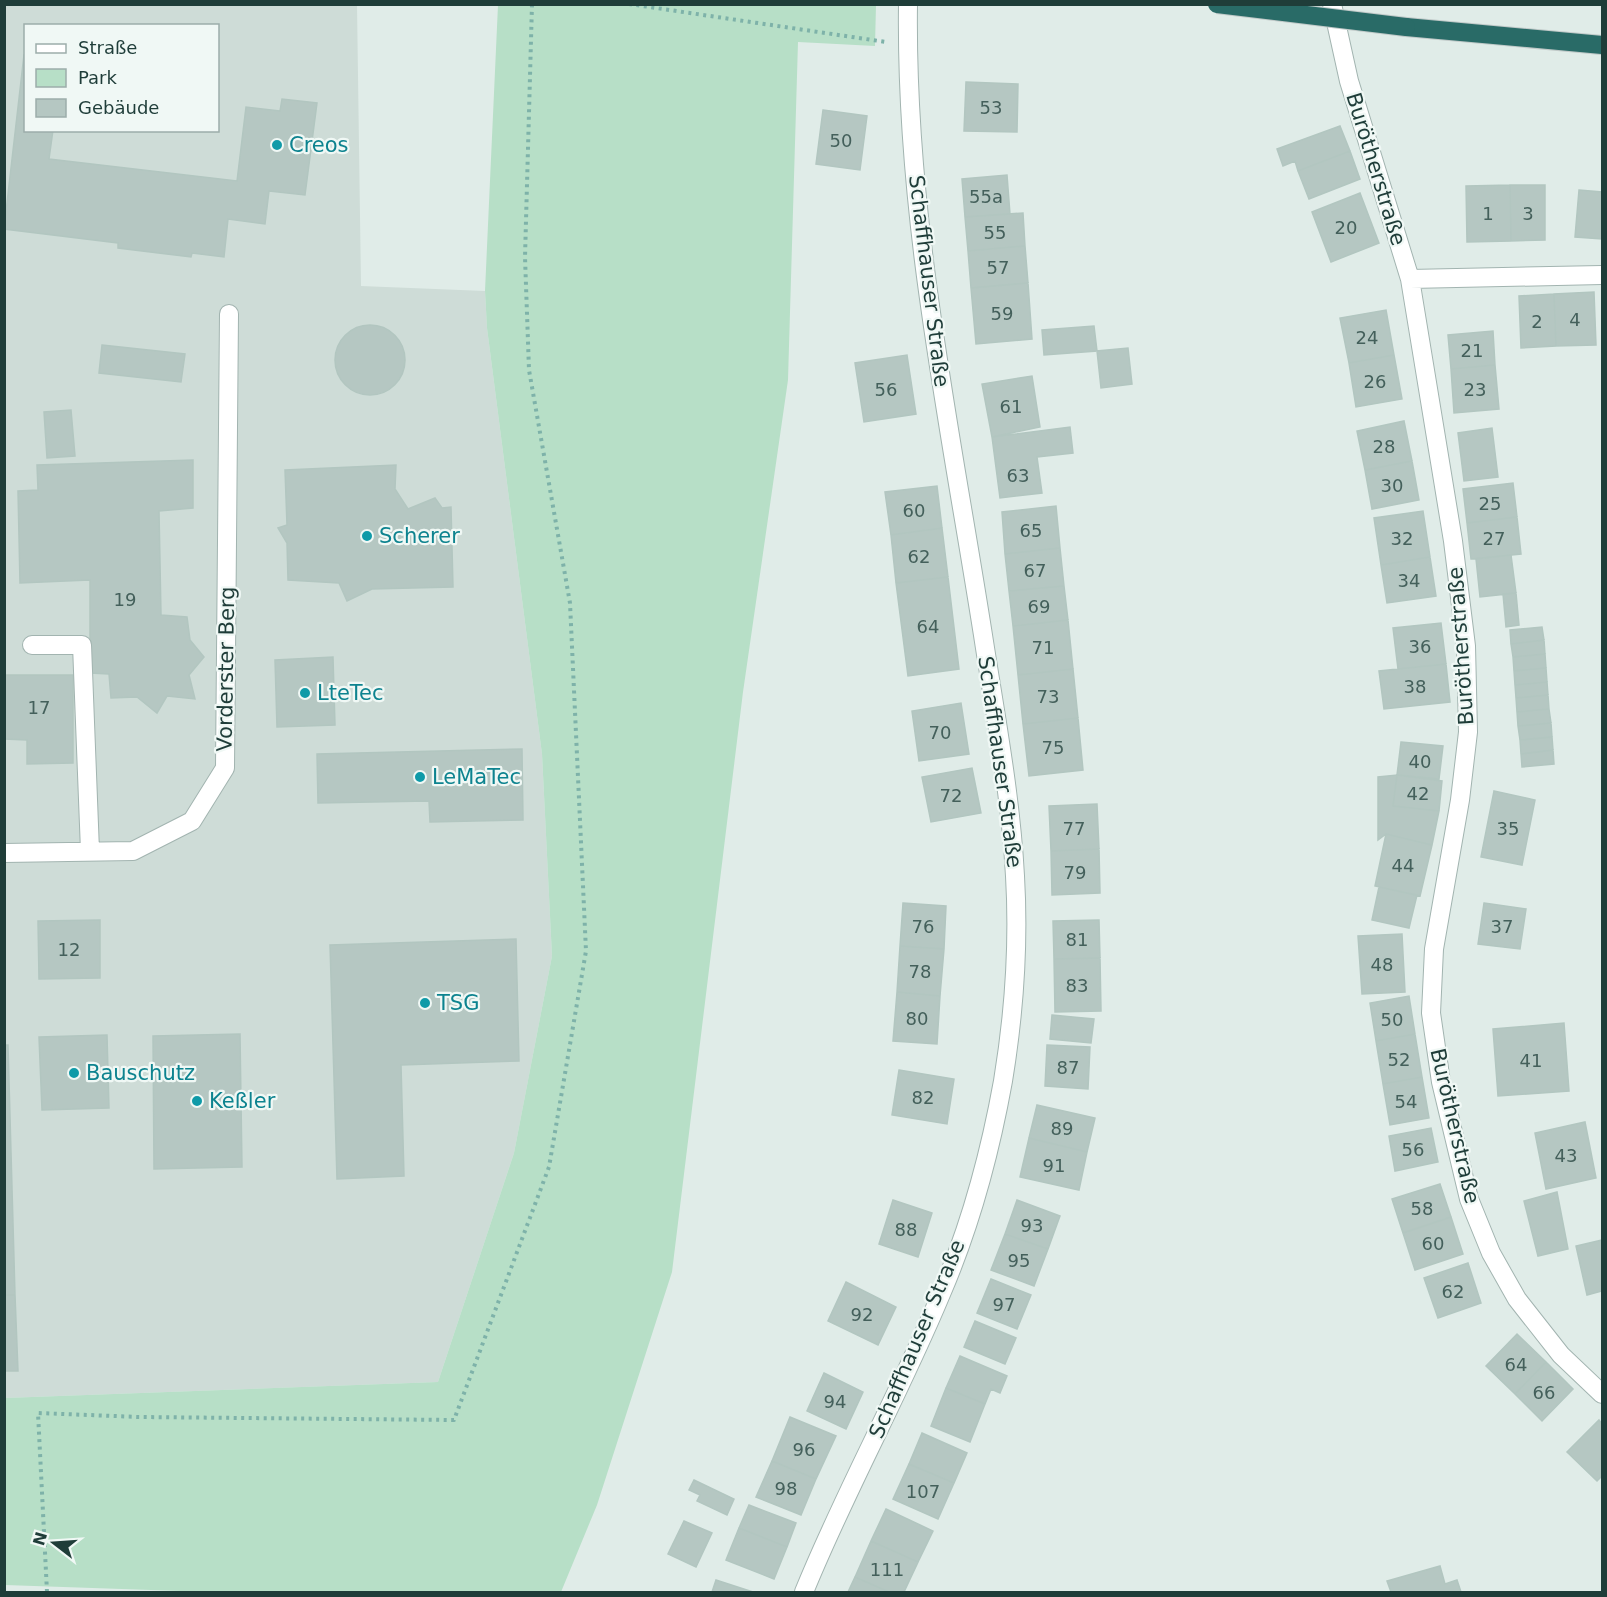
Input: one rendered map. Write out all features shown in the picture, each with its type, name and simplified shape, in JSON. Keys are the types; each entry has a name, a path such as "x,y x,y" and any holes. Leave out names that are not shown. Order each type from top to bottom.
{"highway":[{"path":"1217,4 1406,27 1602,45"}],"street":[{"name":"Schaffhauser Straße","path":"804,1593 944,1289 989,1147 1011,1022 1015,878 1009,804 932,324 916,197 908,4"},
{"name":"Burötherstraße","path":"1332,4 1349,81 1410,279 1453,541 1466,646 1468,732 1460,800 1434,949 1431,1013 1441,1082 1469,1199 1491,1253 1517,1299 1561,1355 1602,1394"},
{"path":"1410,279 1602,275"},
{"name":"Vorderster Berg","path":"4,853 133,851 192,820 225,768 229,314"},
{"path":"32,645 82,645 90,851"}],"path":[{"path":"47,1593 38,1413 139,1417 454,1420 549,1167 586,951 570,603 529,370 525,257 532,4"},
{"path":"629,4 908,45"}],"shaded area":[{"path":"4,5 357,5 361,286 485,291 487,328 542,754 552,956 514,1153 438,1382 5,1398"}],"green space":[{"path":"498,5 876,5 875,46 798,42 788,380 743,692 672,1272 597,1505 561,1592 209,1592 5,1585 5,1398 438,1382 514,1153 552,956 542,754 487,328 485,291"}],"building":[{"name":"Creos","path":"24,55 24,132 53,132 49,159 237,181 246,107 280,111 282,99 317,103 305,195 269,191 265,224 228,219 224,257 192,253 191,257 118,248 118,243 4,229"},
{"path":"966,82 1018,84 1017,132 964,131"},
{"path":"823,110 867,116 860,170 816,164"},
{"path":"1340,126 1350,151 1298,171 1295,161 1283,166 1277,149"},
{"path":"1350,151 1360,179 1309,199 1298,171"},
{"path":"1007,175 1010,214 965,217 962,179"},
{"path":"1510,185 1545,185 1545,240 1511,241"},
{"path":"1510,185 1511,241 1467,242 1466,186"},
{"path":"1579,190 1602,192 1602,239 1575,237"},
{"path":"1360,193 1379,243 1331,262 1312,212"},
{"path":"1023,213 1025,246 968,251 965,217"},
{"path":"1025,246 1028,283 971,288 968,251"},
{"path":"1028,283 1032,339 976,344 971,288"},
{"path":"1594,292 1596,345 1556,346 1554,294"},
{"path":"1554,294 1556,346 1521,348 1519,296"},
{"path":"1386,310 1394,355 1349,363 1340,318"},
{"path":"370,325 383,328 395,335 402,347 405,360 402,373 395,385 383,392 370,395 357,392 345,385 338,373 335,360 338,347 345,335 357,328"},
{"path":"1094,326 1097,351 1044,355 1042,330"},
{"path":"1493,331 1495,365 1451,369 1448,335"},
{"path":"102,345 185,354 181,382 99,373"},
{"path":"1128,348 1132,384 1101,388 1097,351"},
{"path":"907,355 916,414 864,422 855,363"},
{"path":"1394,355 1402,399 1356,407 1349,363"},
{"path":"1495,365 1499,409 1454,413 1451,369"},
{"path":"1032,376 1040,427 992,437 982,384"},
{"path":"71,410 75,456 47,458 44,412"},
{"path":"1404,421 1412,461 1365,470 1357,431"},
{"path":"1070,427 1073,453 1037,457 1042,493 1000,498 992,437"},
{"path":"1492,428 1498,477 1464,481 1458,433"},
{"path":"193,460 193,508 159,511 161,615 187,617 190,640 204,657 189,675 195,699 167,696 157,713 137,697 111,698 109,674 90,673 90,580 20,583 18,491 38,490 37,465"},
{"path":"1412,461 1419,500 1372,509 1365,470"},
{"name":"Scherer","path":"396,465 395,489 408,509 435,498 442,508 451,507 453,587 372,589 347,601 339,583 288,580 287,543 278,528 287,525 285,470"},
{"path":"1513,483 1517,517 1467,523 1463,489"},
{"path":"937,486 942,528 891,535 885,492"},
{"path":"1056,506 1060,548 1005,554 1002,512"},
{"path":"1423,511 1430,557 1381,565 1374,518"},
{"path":"1517,517 1521,554 1471,559 1467,523"},
{"path":"942,528 948,577 896,583 891,535"},
{"path":"1060,548 1064,586 1009,591 1005,554"},
{"path":"1511,555 1516,593 1480,597 1476,559"},
{"path":"1430,557 1436,596 1387,603 1381,565"},
{"path":"948,577 959,669 908,676 896,583"},
{"path":"1064,586 1068,620 1013,626 1009,591"},
{"path":"1516,593 1519,625 1506,627 1503,594"},
{"path":"1068,620 1073,669 1018,675 1013,626"},
{"path":"1441,623 1446,664 1398,669 1393,628"},
{"path":"1542,627 1544,640 1511,644 1510,630"},
{"path":"1544,640 1545,654 1513,657 1511,644"},
{"path":"1545,654 1546,668 1514,671 1513,657"},
{"name":"LteTec","path":"333,657 335,725 277,727 275,660"},
{"path":"1446,664 1450,702 1384,709 1379,671"},
{"path":"1546,668 1547,682 1515,685 1514,671"},
{"path":"1073,669 1078,718 1023,724 1018,675"},
{"path":"4,675 73,675 73,763 27,764 27,740 4,739"},
{"path":"1547,682 1548,695 1516,698 1515,685"},
{"path":"1548,695 1549,709 1517,712 1516,698"},
{"path":"961,703 969,754 919,761 912,711"},
{"path":"1549,709 1551,723 1518,726 1517,712"},
{"path":"1078,718 1083,770 1029,776 1023,724"},
{"path":"1551,723 1552,737 1520,740 1518,726"},
{"path":"1552,737 1553,750 1521,754 1520,740"},
{"path":"1401,742 1443,746 1439,779 1397,775"},
{"name":"LeMaTec","path":"522,749 523,820 430,822 429,801 318,803 317,754"},
{"path":"1553,750 1554,764 1522,767 1521,754"},
{"path":"972,768 981,813 931,822 922,777"},
{"path":"1397,775 1442,781 1439,811 1393,806"},
{"path":"1397,775 1393,806 1439,811 1432,845 1386,834 1378,840 1378,777"},
{"path":"1494,791 1535,800 1522,865 1481,857"},
{"path":"1097,804 1099,849 1051,851 1049,806"},
{"path":"1386,834 1432,845 1420,896 1375,886"},
{"path":"1099,849 1100,893 1052,895 1051,851"},
{"path":"1379,887 1417,895 1409,928 1372,920"},
{"path":"903,903 946,906 944,949 900,946"},
{"path":"1484,903 1526,909 1520,949 1478,944"},
{"path":"100,920 100,978 39,979 38,921"},
{"path":"1099,920 1100,958 1054,959 1053,921"},
{"path":"1402,934 1405,992 1362,994 1358,936"},
{"name":"TSG","path":"516,939 519,1061 401,1065 404,1176 337,1179 330,945"},
{"path":"900,946 944,949 940,996 897,992"},
{"path":"1100,958 1101,1011 1055,1012 1054,959"},
{"path":"897,992 940,996 937,1044 893,1041"},
{"path":"1409,996 1415,1034 1376,1041 1370,1003"},
{"path":"1052,1015 1094,1019 1091,1043 1050,1039"},
{"path":"1564,1023 1569,1091 1498,1096 1493,1029"},
{"name":"Keßler","path":"240,1034 242,1167 154,1169 153,1036"},
{"path":"1415,1034 1422,1077 1383,1084 1376,1041"},
{"name":"Bauschutz","path":"107,1035 109,1108 42,1110 39,1037"},
{"path":"4,1045 8,1045 15,1295 4,1295"},
{"path":"1047,1045 1090,1047 1088,1089 1045,1086"},
{"path":"899,1070 954,1079 947,1124 892,1115"},
{"path":"1422,1077 1429,1118 1390,1125 1383,1084"},
{"path":"1037,1105 1095,1118 1087,1152 1029,1138"},
{"path":"1585,1122 1596,1178 1546,1189 1535,1133"},
{"path":"1431,1128 1438,1162 1395,1171 1389,1136"},
{"path":"1029,1138 1087,1152 1079,1190 1020,1177"},
{"path":"1440,1184 1451,1217 1403,1233 1392,1199"},
{"path":"1557,1192 1568,1249 1538,1256 1524,1201"},
{"path":"893,1200 932,1213 918,1257 879,1244"},
{"path":"1017,1200 1060,1216 1048,1249 1005,1234"},
{"path":"1451,1217 1463,1254 1415,1270 1403,1233"},
{"path":"1005,1234 1048,1249 1034,1286 991,1270"},
{"path":"1602,1240 1602,1291 1587,1295 1576,1246"},
{"path":"1468,1263 1481,1303 1438,1318 1424,1278"},
{"path":"991,1279 1031,1295 1017,1329 977,1313"},
{"path":"846,1282 896,1307 878,1345 828,1321"},
{"path":"4,1295 15,1295 18,1371 4,1371"},
{"path":"975,1321 1016,1338 1005,1364 964,1347"},
{"path":"1517,1334 1546,1362 1515,1394 1486,1366"},
{"path":"960,1356 1007,1376 1000,1393 991,1389 985,1404 946,1388"},
{"path":"1546,1362 1573,1389 1542,1421 1515,1394"},
{"path":"824,1373 863,1392 846,1429 807,1411"},
{"path":"946,1388 985,1404 970,1442 931,1426"},
{"path":"790,1417 836,1436 816,1479 772,1461"},
{"path":"1599,1420 1602,1424 1602,1476 1597,1481 1567,1452"},
{"path":"922,1433 967,1453 954,1483 909,1464"},
{"path":"772,1461 816,1479 801,1515 756,1497"},
{"path":"909,1464 954,1483 938,1519 893,1499"},
{"path":"694,1480 734,1499 727,1515 697,1501 700,1495 689,1490"},
{"path":"749,1505 796,1523 787,1547 739,1528"},
{"path":"886,1509 933,1531 918,1562 871,1541"},
{"path":"684,1521 712,1533 696,1567 668,1554"},
{"path":"739,1528 787,1547 774,1579 726,1560"},
{"path":"871,1541 918,1562 904,1592 889,1592 855,1577"},
{"path":"1440,1566 1445,1584 1457,1580 1461,1592 1391,1592 1387,1581"},
{"path":"855,1577 889,1592 848,1592"},
{"path":"716,1580 753,1592 712,1592"}],"place":[{"name":"Creos","path":"277,145"},
{"name":"Scherer","path":"367,536"},
{"name":"LteTec","path":"305,693"},
{"name":"LeMaTec","path":"420,777"},
{"name":"TSG","path":"425,1003"},
{"name":"Bauschutz","path":"74,1073"},
{"name":"Keßler","path":"197,1101"}]}
